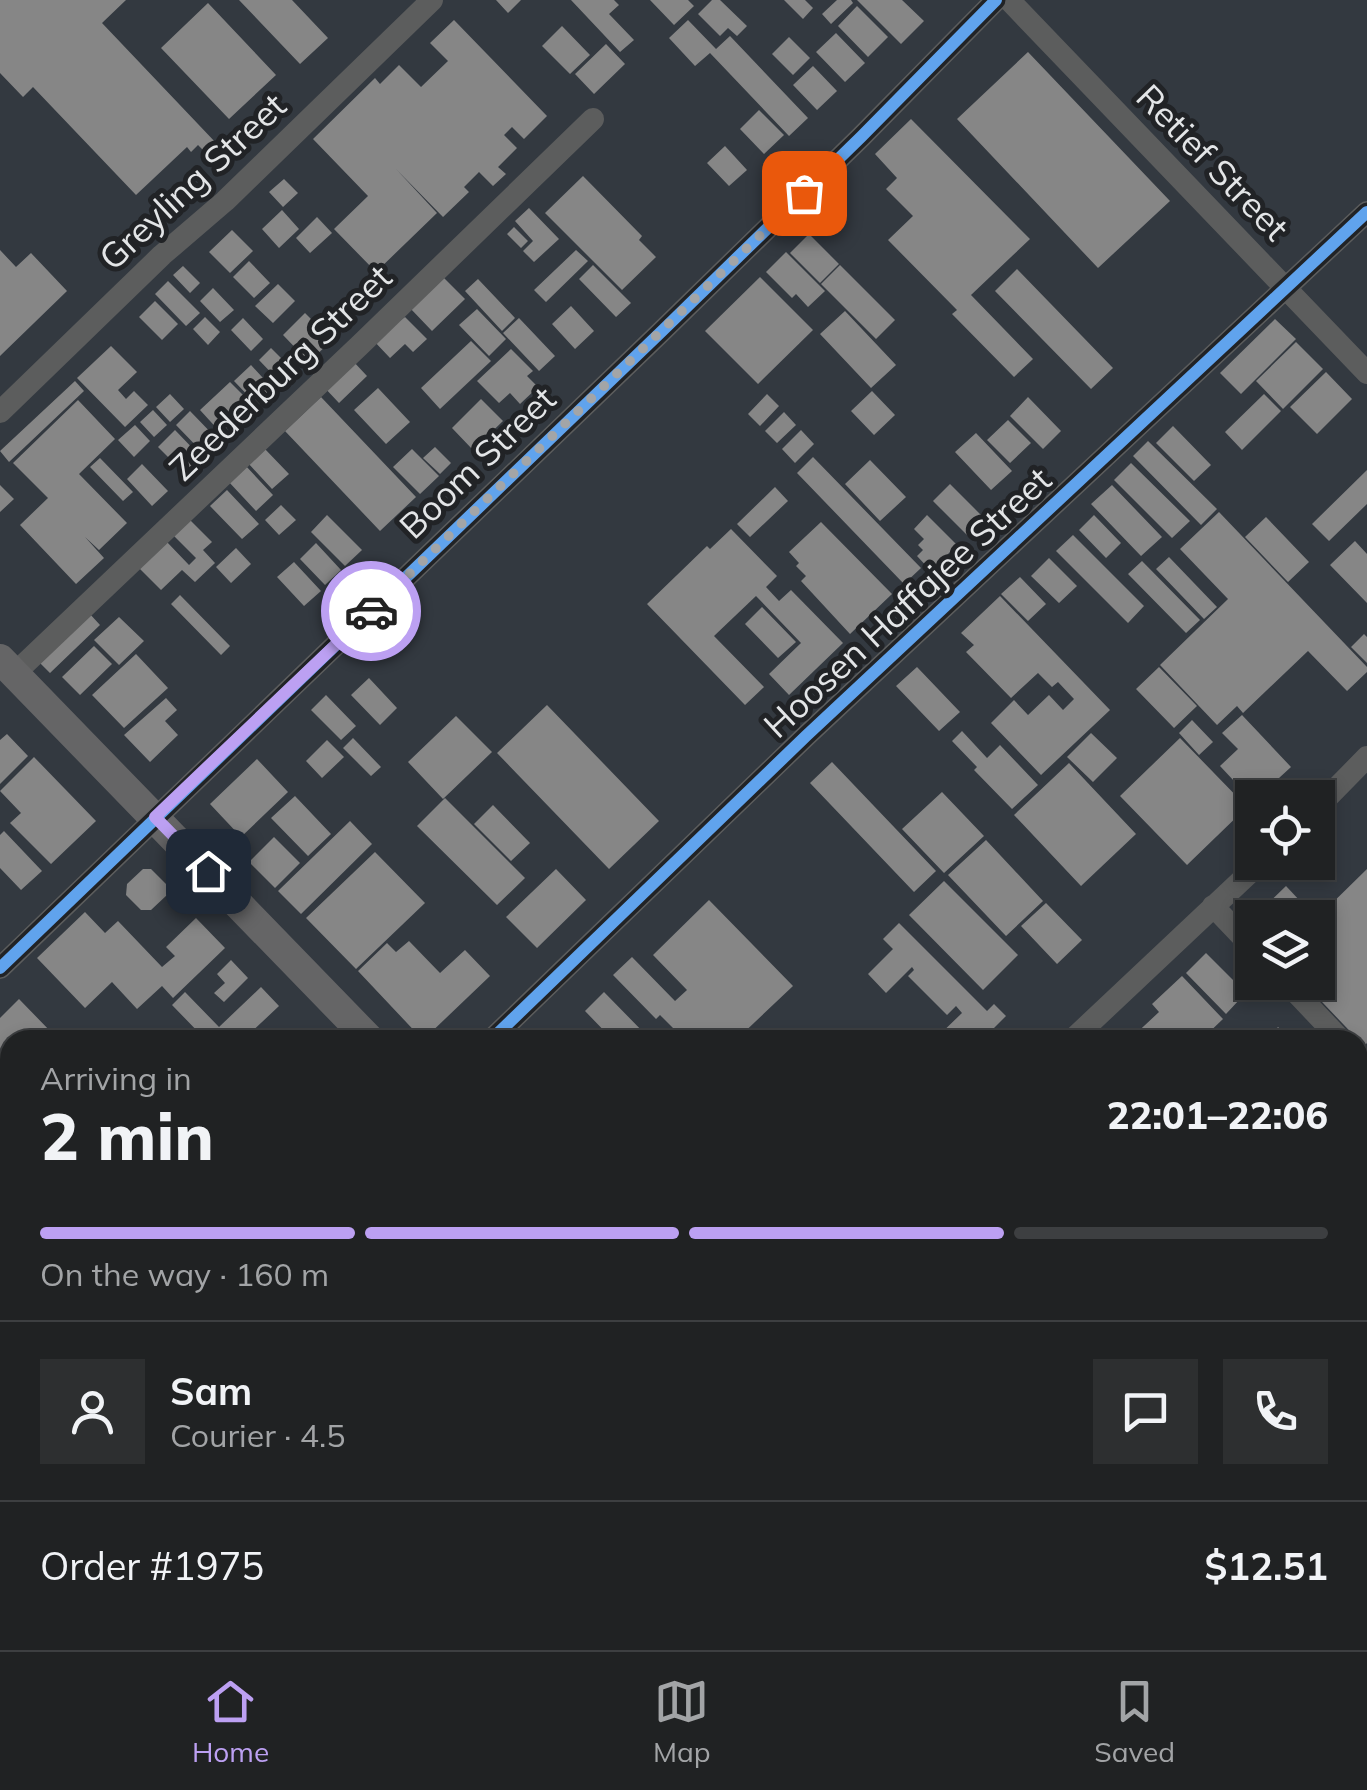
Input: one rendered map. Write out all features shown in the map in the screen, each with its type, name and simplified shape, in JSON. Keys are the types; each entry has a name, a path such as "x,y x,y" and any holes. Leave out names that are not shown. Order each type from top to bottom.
{"main road":[{"path":"7,666 360,1030"}],"street":[{"name":"Greyling Street","path":"0,412 432,0"},
{"name":"Boom Street","path":"0,968 621,372 996,0"},
{"name":"Retief Street","path":"1009,0 1367,372"},
{"name":"Zeederburg Street","path":"7,666 346,358 594,119"},
{"name":"Hoosen Haffajee Street","path":"502,1030 806,736 1367,212"},
{"path":"1335,790 1367,757"},
{"path":"1083,1030 1241,880"},
{"path":"1213,906 1235,929"},
{"path":"1303,1000 1332,1030"}],"shaded area":[{"path":"0,0 1367,0 1367,1030 0,1030"}],"building":[{"path":"0,0 126,0 102,23 217,144 207,154 198,145 191,152 187,147 136,195 33,87 23,97 0,73"},
{"path":"239,0 292,0 328,38 300,64"},
{"path":"496,0 521,0 508,13"},
{"path":"571,0 614,0 619,5 609,14 634,40 620,52"},
{"path":"650,0 688,0 694,6 674,25"},
{"path":"712,0 720,0 747,26 737,36 728,28 720,36 698,14"},
{"path":"784,0 805,0 813,8 803,19"},
{"path":"837,0 853,3 831,24 822,14"},
{"path":"857,0 902,0 924,21 901,44"},
{"path":"208,3 276,75 229,119 161,48"},
{"path":"857,6 888,37 868,57 838,26"},
{"path":"454,20 547,116 524,139 512,127 504,135 517,148 498,167 506,174 493,186 479,172 464,187 469,192 443,217 396,169 437,213 376,272 334,229 368,196 313,139 375,78 380,84 399,65 421,87 448,61 430,43"},
{"path":"688,20 716,49 730,36 808,118 789,136 710,53 695,66 669,38"},
{"path":"562,26 590,55 570,74 542,46"},
{"path":"836,33 865,63 845,82 816,52"},
{"path":"789,37 810,58 793,75 772,54"},
{"path":"606,44 625,64 594,94 575,74"},
{"path":"1028,52 1170,201 1098,268 957,119"},
{"path":"813,66 837,91 817,110 793,85"},
{"path":"759,110 784,135 764,154 740,129"},
{"path":"911,119 1030,239 971,295 1033,359 1014,377 952,314 957,310 888,240 913,216 886,189 897,178 875,154"},
{"path":"725,146 747,170 729,186 707,163"},
{"path":"583,176 642,236 639,240 656,257 622,290 545,213"},
{"path":"284,179 298,193 283,207 269,192"},
{"path":"529,208 559,239 534,262 523,251 533,241 515,221"},
{"path":"282,210 299,229 279,248 262,229"},
{"path":"317,217 332,233 310,253 296,238"},
{"path":"514,227 528,241 521,248 507,234"},
{"path":"232,230 253,251 230,273 209,252"},
{"path":"809,234 839,264 820,283 790,253"},
{"path":"0,250 16,267 31,253 67,291 0,356"},
{"path":"576,250 588,261 546,302 534,290"},
{"path":"786,252 825,291 808,307 796,294 792,298 766,272"},
{"path":"249,261 270,283 254,298 233,277"},
{"path":"593,265 631,303 616,317 579,279"},
{"path":"840,265 895,320 876,339 821,284"},
{"path":"183,266 200,283 190,293 173,275"},
{"path":"1017,269 1113,368 1091,389 995,291"},
{"path":"441,275 465,299 432,331 409,307"},
{"path":"760,277 813,330 758,384 705,331"},
{"path":"478,279 515,318 502,331 465,291"},
{"path":"168,281 200,313 186,326 155,294"},
{"path":"278,284 295,301 273,323 255,306"},
{"path":"213,288 234,310 220,322 200,301"},
{"path":"155,301 178,324 162,340 139,317"},
{"path":"571,306 594,331 575,349 552,324"},
{"path":"477,309 506,339 489,356 459,325"},
{"path":"845,311 896,365 871,388 820,334"},
{"path":"305,313 332,340 309,362 283,335"},
{"path":"205,317 220,332 208,345 193,329"},
{"path":"405,317 427,339 413,352 405,344 390,358 373,340"},
{"path":"243,318 263,339 251,351 231,330"},
{"path":"519,318 555,356 539,371 503,333"},
{"path":"1275,319 1296,339 1241,394 1220,373"},
{"path":"471,341 491,361 440,409 421,388"},
{"path":"1296,342 1323,369 1283,409 1256,381"},
{"path":"111,346 137,372 118,390 126,399 134,391 148,405 125,427 77,378"},
{"path":"271,348 292,369 279,381 259,360"},
{"path":"511,349 533,371 527,376 538,387 520,404 510,393 499,403 477,381"},
{"path":"352,360 367,376 339,403 323,386"},
{"path":"251,365 274,390 258,406 234,381"},
{"path":"1326,372 1352,399 1317,434 1290,407"},
{"path":"75,381 84,391 9,462 0,451"},
{"path":"230,382 252,404 221,433 200,410"},
{"path":"378,388 410,422 386,444 354,410"},
{"path":"872,391 895,415 874,435 851,411"},
{"path":"170,394 184,409 170,422 156,407"},
{"path":"767,394 779,406 760,426 748,414"},
{"path":"1264,394 1281,411 1242,450 1225,432"},
{"path":"321,397 416,497 380,531 285,431"},
{"path":"1028,397 1061,431 1043,449 1010,416"},
{"path":"481,399 503,421 473,450 452,428"},
{"path":"78,400 115,439 79,474 127,523 99,550 85,537 104,558 76,584 20,525 48,498 13,463"},
{"path":"153,410 167,425 154,437 140,422"},
{"path":"190,411 219,441 205,455 176,425"},
{"path":"784,412 796,425 777,443 765,431"},
{"path":"1008,420 1031,443 1010,463 987,440"},
{"path":"135,425 150,441 134,457 118,440"},
{"path":"1173,426 1211,465 1194,481 1156,443"},
{"path":"175,430 201,457 184,473 158,447"},
{"path":"801,430 814,444 795,463 782,449"},
{"path":"976,433 1012,471 991,490 955,452"},
{"path":"1148,441 1217,509 1201,525 1133,456"},
{"path":"435,447 451,463 440,474 423,458"},
{"path":"264,448 289,474 272,489 248,463"},
{"path":"412,449 439,476 420,494 393,467"},
{"path":"813,457 921,568 904,584 797,473"},
{"path":"100,458 133,492 123,501 90,467"},
{"path":"870,460 906,497 880,521 845,484"},
{"path":"1131,463 1190,521 1172,538 1114,480"},
{"path":"142,464 168,491 152,506 127,479"},
{"path":"245,465 273,495 256,511 228,481"},
{"path":"1367,470 1367,504 1329,541 1312,524"},
{"path":"950,484 988,522 971,539 933,501"},
{"path":"0,485 14,499 0,512"},
{"path":"1112,485 1162,537 1141,556 1091,504"},
{"path":"775,487 788,501 750,537 737,524"},
{"path":"227,490 259,524 242,539 210,506"},
{"path":"281,505 296,520 279,535 265,520"},
{"path":"1219,512 1367,667 1367,672 1347,691 1308,651 1243,713 1237,706 1217,725 1160,665 1228,599 1180,549"},
{"path":"327,515 362,550 345,566 311,532"},
{"path":"927,515 957,545 931,571 917,556 923,550 918,545 924,539 914,529"},
{"path":"1094,515 1121,543 1106,558 1079,530"},
{"path":"1266,517 1309,562 1288,582 1245,537"},
{"path":"189,519 212,542 203,550 215,563 195,582 182,570 161,590 139,568 166,541 189,565 196,558 173,535"},
{"path":"821,522 892,594 850,634 801,581 806,576 789,552"},
{"path":"731,529 777,576 766,587 779,601 791,590 843,643 789,695 769,674 801,643 756,596 714,636 764,687 745,705 647,604 707,546 710,549"},
{"path":"1073,535 1144,606 1128,623 1056,551"},
{"path":"1355,541 1367,554 1367,603 1330,565"},
{"path":"316,543 341,570 325,585 300,559"},
{"path":"236,548 251,564 231,583 216,567"},
{"path":"1169,557 1217,607 1204,619 1156,569"},
{"path":"1049,558 1077,586 1059,603 1031,576"},
{"path":"1142,561 1200,620 1186,633 1128,574"},
{"path":"294,562 321,591 304,606 277,577"},
{"path":"1020,577 1046,604 1028,621 1001,594"},
{"path":"180,595 230,646 221,655 171,604"},
{"path":"1000,596 1110,710 1041,775 991,723 1014,700 1028,715 1049,695 1063,710 1074,699 1058,682 1052,687 1038,673 1011,698 966,652 974,645 961,633"},
{"path":"762,607 796,642 778,658 745,624"},
{"path":"89,613 100,625 50,673 39,662"},
{"path":"119,617 144,641 119,665 94,640"},
{"path":"1364,634 1367,637 1367,663 1351,647"},
{"path":"94,646 112,664 80,695 62,677"},
{"path":"136,654 168,688 124,728 92,695"},
{"path":"917,667 960,712 939,731 896,686"},
{"path":"1159,667 1197,706 1174,728 1136,689"},
{"path":"369,678 397,708 380,725 351,695"},
{"path":"326,695 356,726 341,740 311,710"},
{"path":"166,698 177,710 165,721 178,735 150,762 124,735"},
{"path":"547,705 659,821 609,869 497,753"},
{"path":"1242,715 1291,767 1277,780 1235,782 1220,766 1238,749 1222,733"},
{"path":"456,716 492,752 443,799 408,762"},
{"path":"1192,720 1213,742 1199,755 1179,733"},
{"path":"962,731 987,758 1000,745 1038,785 1012,809 952,741"},
{"path":"1091,733 1117,758 1093,782 1067,757"},
{"path":"7,734 28,756 0,784 0,740"},
{"path":"353,738 381,767 371,776 343,748"},
{"path":"1180,738 1235,795 1235,819 1187,865 1120,796"},
{"path":"327,740 344,757 322,778 306,761"},
{"path":"34,757 96,821 51,864 10,823 21,813 0,791"},
{"path":"257,759 288,792 241,837 210,804"},
{"path":"832,762 936,871 914,892 810,783"},
{"path":"1069,763 1136,834 1081,886 1014,815"},
{"path":"942,792 984,836 944,873 902,829"},
{"path":"295,796 331,834 308,856 271,818"},
{"path":"445,798 525,878 497,905 417,826"},
{"path":"493,805 530,843 511,861 474,824"},
{"path":"350,821 372,844 301,914 278,891"},
{"path":"4,831 42,871 21,890 0,868 0,835"},
{"path":"274,837 300,863 275,888 249,862"},
{"path":"986,840 1043,901 1006,936 948,875"},
{"path":"375,852 425,903 356,969 306,918"},
{"path":"143,869 151,869 167,885 167,895 151,910 141,910 126,895 127,884"},
{"path":"556,869 586,900 537,948 506,917"},
{"path":"1367,869 1367,1030 1349,1030 1320,1000 1335,1000 1335,900"},
{"path":"944,881 1018,955 983,990 909,915"},
{"path":"1286,886 1299,900 1272,900"},
{"path":"709,900 793,986 747,1030 675,1030 660,1015 656,1019 613,975 632,957 675,1001 687,990 653,955"},
{"path":"1046,903 1082,940 1057,964 1021,926"},
{"path":"85,912 105,933 118,921 162,967 175,956 166,947 196,918 225,948 173,998 162,986 137,1009 112,982 85,1008 37,958"},
{"path":"899,923 987,1011 994,1004 1006,1016 992,1030 944,1030 962,1013 956,1006 947,1015 908,976 914,970 912,967 886,993 868,974 893,949 883,939"},
{"path":"409,941 440,973 465,950 490,976 433,1030 414,1030 358,971 387,943 396,952"},
{"path":"1206,953 1235,982 1235,1000 1239,1000 1226,1014 1186,973"},
{"path":"231,960 248,978 224,1002 214,993 225,983 217,974"},
{"path":"1182,976 1223,1019 1211,1030 1140,1030 1159,1012 1152,1004"},
{"path":"261,987 279,1006 254,1030 196,1030 172,1005 185,992 219,1027"},
{"path":"604,992 641,1030 603,1030 585,1011"},
{"path":"19,999 49,1030 0,1030 0,1018"}],"cycle path":[{"path":"0,968 661,332 996,0"},
{"path":"501,1030 806,736 1367,212"}],"way so far":[{"path":"371,611 804,193"}],"route":[{"path":"208,871 155,817 371,611"}]}
